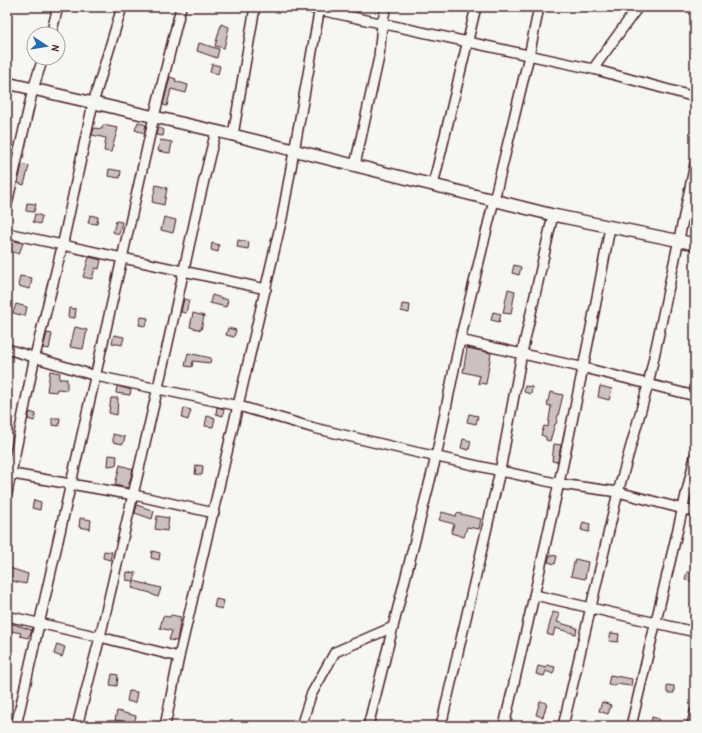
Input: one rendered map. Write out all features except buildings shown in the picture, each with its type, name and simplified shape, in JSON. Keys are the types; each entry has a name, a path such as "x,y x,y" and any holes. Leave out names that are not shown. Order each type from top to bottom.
{"street":[{"path":"52,26 58,7"},
{"path":"7,493 9,474 35,356 62,247 93,103 122,7"},
{"path":"16,726 154,117 181,7"},
{"path":"234,135 255,7"},
{"path":"306,7 592,69 695,97"},
{"path":"355,165 379,57 382,24 386,7"},
{"path":"433,185 469,43 476,7"},
{"path":"368,726 436,457 460,340 529,56 539,7"},
{"path":"592,69 638,7"},
{"path":"165,726 179,658 282,218 319,9"},
{"path":"7,204 33,89 40,66"},
{"path":"7,83 234,135 553,215 695,244"},
{"path":"77,726 134,495 216,131"},
{"path":"563,726 618,492 648,385 695,164"},
{"path":"442,726 500,471 522,353 553,215"},
{"path":"504,726 535,595 585,368 610,227"},
{"path":"7,234 62,247 184,270 266,289"},
{"path":"460,340 585,368 695,396"},
{"path":"7,349 35,356 96,376 239,406 314,428 436,457 560,484 618,492 695,512"},
{"path":"631,726 684,509 695,457"},
{"path":"9,474 134,495 214,513"},
{"path":"535,595 695,632"},
{"path":"7,616 38,625 100,637 179,658"},
{"path":"301,726 311,695 335,652 393,627"},
{"path":"692,726 695,712"}]}
